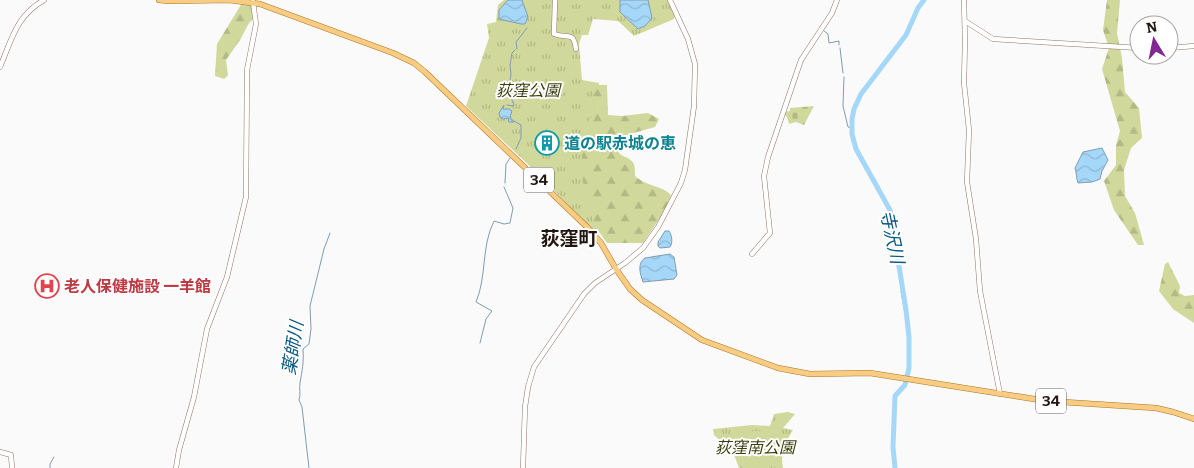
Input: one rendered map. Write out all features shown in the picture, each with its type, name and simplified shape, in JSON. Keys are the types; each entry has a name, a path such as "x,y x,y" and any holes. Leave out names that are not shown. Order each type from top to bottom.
{"main road":[{"name":"34","path":"159,0 229,0 253,2 269,6 393,53 422,69 587,227 601,243 630,289 642,300 691,334 717,346 778,368 798,372 817,374 870,373 1047,401 1154,408 1194,419"}],"street":[{"path":"0,67 21,19 31,8 44,0"},
{"path":"555,0 554,34 572,36 575,39 576,50"},
{"path":"523,468 525,407 528,387 534,368 584,294 595,283 643,248 658,227 681,183 687,164 694,106 695,64 688,39 670,0"},
{"path":"752,254 770,232 764,173 792,83 801,60 832,13 837,0"},
{"path":"964,0 964,83 969,130 967,182 976,239 980,291 1000,394"},
{"path":"176,468 194,396 204,341 227,277 246,197 247,70 256,24 253,2"},
{"path":"965,21 993,38 1129,47"},
{"path":"1179,47 1194,46"},
{"path":"0,452 11,455 12,468"}],"green space":[{"name":"荻窪公園","path":"504,0 668,0 675,15 674,19 634,36 618,21 593,19 588,35 582,35 579,44 582,80 599,83 597,121 600,229 598,235 542,178 542,174 537,169 534,170 466,106 489,38 487,24 496,22 498,5"},
{"path":"1107,0 1120,0 1117,33 1122,58 1125,92 1139,108 1142,138 1131,148 1124,170 1125,196 1135,213 1144,245 1138,245 1114,210 1104,181 1116,165 1116,145 1120,131 1102,69 1109,48 1103,30"},
{"path":"242,3 251,3 253,19 226,60 228,75 224,79 215,76 217,44"},
{"path":"597,85 607,85 608,115 622,116 648,113 659,119 655,127 619,137 616,140 620,154 631,160 634,164 635,176 644,182 663,189 671,195 666,209 643,243 607,243 593,223 592,209 584,198 582,155 589,134 588,122 598,107 594,93"},
{"path":"814,106 804,125 796,122 789,124 784,114 784,112 790,111 790,108"},
{"path":"1168,262 1180,286 1179,293 1185,296 1194,295 1194,323 1173,309 1159,291 1165,264"},
{"name":"荻窪南公園","path":"788,412 795,414 783,428 793,430 784,448 783,468 739,468 730,444 724,444 714,435 713,429 752,425 770,426 774,414"},
{"path":"759,431 774,435 771,468 742,468 732,432"}],"water":[{"path":"508,0 522,0 528,17 525,24 499,19 499,10"},
{"path":"620,0 648,0 652,18 645,26 638,29 620,12"},
{"path":"504,105 503,109 512,111 510,117 514,122 509,122 508,118 503,119 500,117 499,113"},
{"path":"1102,148 1108,160 1100,179 1092,182 1078,183 1075,168 1083,152"},
{"path":"665,231 669,231 672,243 670,247 660,248 658,242"},
{"path":"670,254 674,257 677,275 674,279 643,282 640,269 642,260"}],"waterway":[{"name":"寺沢川","path":"895,468 893,447 895,396 905,385 909,368 909,337 906,310 890,210 856,149 852,134 852,119 854,109 861,94 906,35 918,8 924,0"},
{"path":"517,49 516,42 527,28"},
{"path":"824,31 828,34 829,43 839,41 839,45"},
{"path":"840,48 843,73"},
{"path":"507,105 514,105 508,89 512,53 515,50"},
{"path":"844,77 843,106 848,127 852,128"},
{"path":"514,121 521,125 521,138 516,149"},
{"path":"505,183 506,164 510,158"},
{"path":"480,343 486,319 492,311 476,302 482,282 487,241 494,221 504,224 510,223 513,208 504,187"},
{"name":"薬師川","path":"309,468 302,407 299,400 303,349 309,344 311,329 310,306 324,249 330,233"},
{"name":"寺沢川","path":"903,291 901,291 905,313"},
{"path":"50,468 54,457"}],"place":[{"name":"道の駅赤城の恵","path":"547,143"},
{"name":"老人保健施設 一羊館","path":"47,286"}],"district":[{"name":"荻窪町","path":"569,238"}]}
